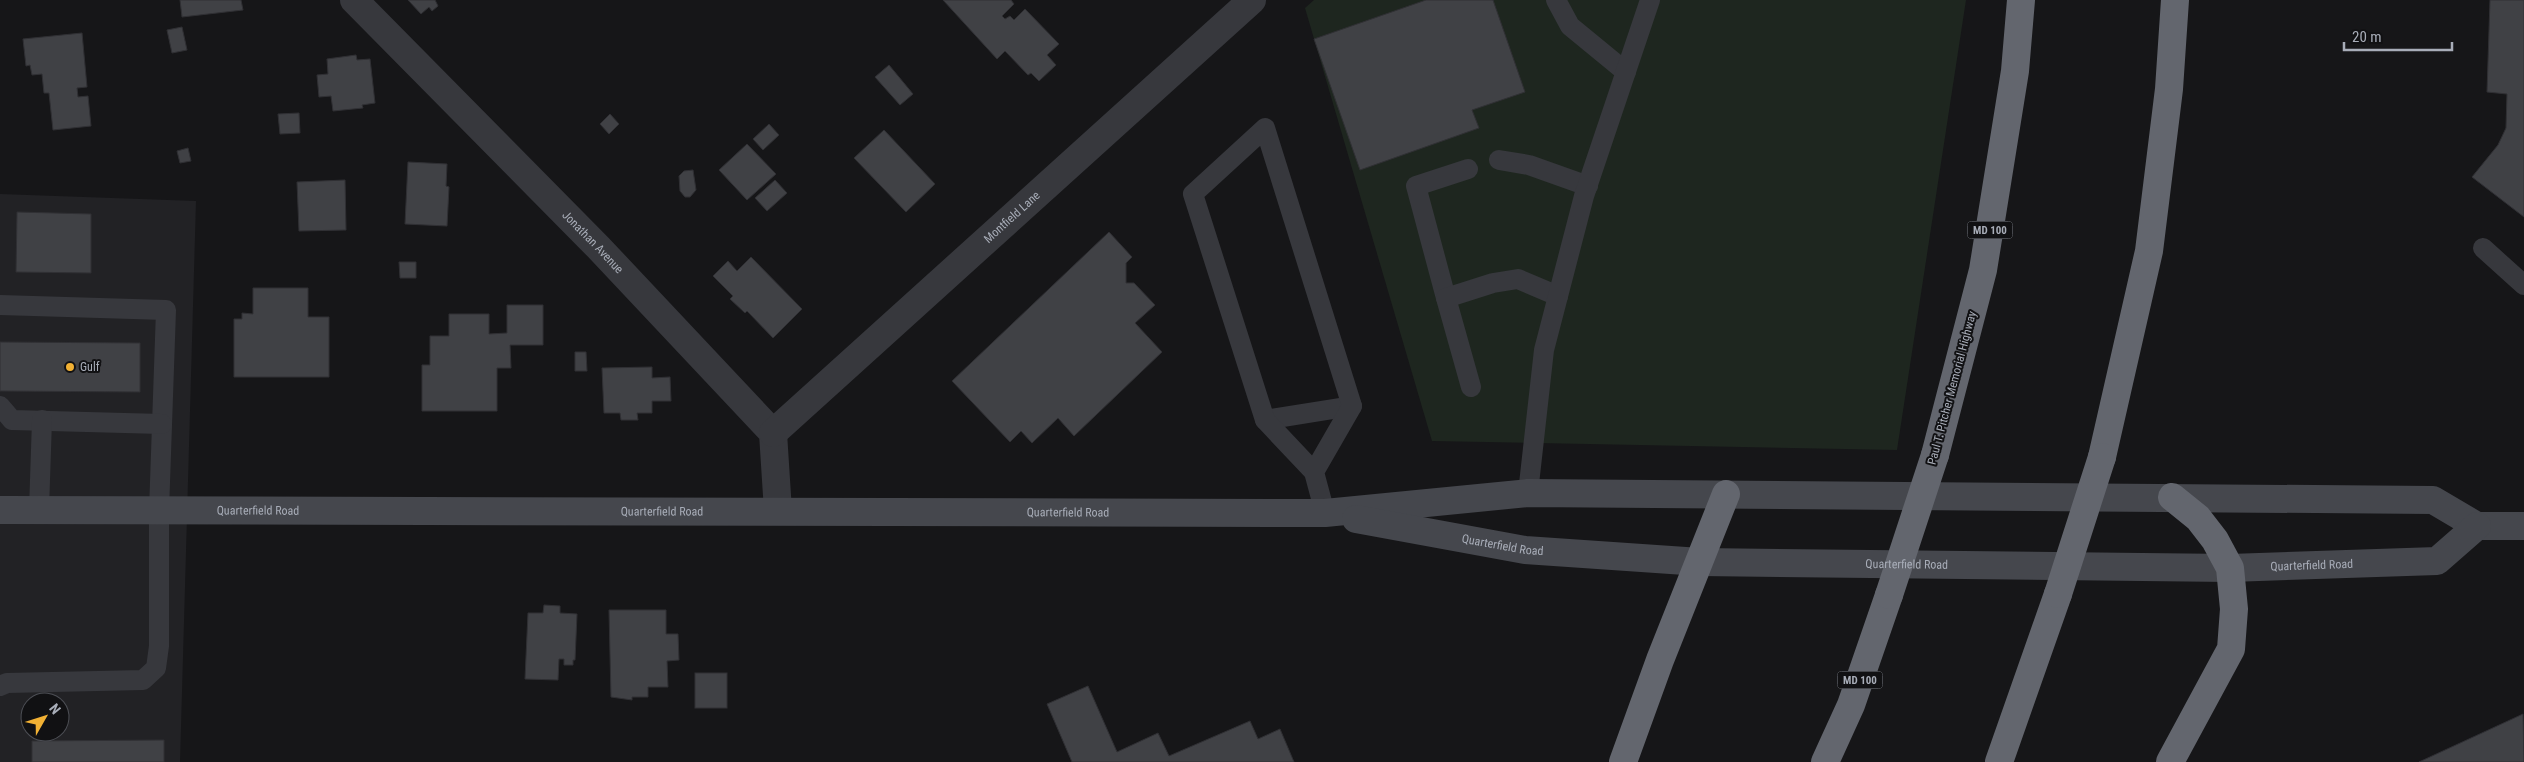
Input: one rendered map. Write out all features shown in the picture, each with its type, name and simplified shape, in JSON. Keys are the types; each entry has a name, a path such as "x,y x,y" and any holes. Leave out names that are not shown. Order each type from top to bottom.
{"highway":[{"name":"Paul T. Pitcher Memorial Highway","path":"1825,762 1851,705 1935,455 1983,270 2015,71 2022,0"},
{"path":"1999,762 2058,594 2102,457 2149,251 2169,89 2175,0"},
{"path":"1623,762 1660,660 1726,494"},
{"path":"2170,762 2231,649 2234,609 2230,568 2215,540 2198,518 2172,497"}],"main road":[{"name":"Quarterfield Road","path":"0,510 1325,513 1528,493 1726,494 2433,500 2477,526 2437,561 2230,568 1700,562 1525,550 1325,513"},
{"path":"2477,526 2524,526"}],"street":[{"name":"Jonathan Avenue","path":"354,0 598,246 773,433"},
{"name":"Montfield Lane","path":"773,433 1252,0"},
{"path":"773,433 778,511"}],"lane":[{"path":"1556,0 1570,26 1626,72"},
{"path":"1528,493 1544,350 1588,186 1650,0"},
{"path":"1314,472 1352,406 1265,128 1193,194 1265,420 1314,472 1325,513"},
{"path":"1499,160 1529,165 1588,186"},
{"path":"1468,169 1416,186 1471,387"},
{"path":"2483,248 2524,284"},
{"path":"1446,298 1493,283 1518,279 1558,296"},
{"path":"0,305 166,310 159,511 159,646 156,668 143,680 6,683 0,686"},
{"path":"0,406 12,420 162,424"},
{"path":"1265,420 1352,406"},
{"path":"39,510 42,420"}],"shaded area":[{"path":"1314,0 1966,0 1897,450 1432,441 1305,8"},
{"path":"0,194 196,201 180,762 0,762"}],"building":[{"path":"180,0 241,0 243,10 182,17"},
{"path":"408,0 435,0 438,6 432,11 429,7 421,14"},
{"path":"943,0 1011,0 1014,4 1002,16 1005,19 1010,16 1014,20 1025,9 1059,44 1047,55 1056,65 1039,81 1031,73 1028,75 1005,51 997,59"},
{"path":"1426,0 1493,0 1525,92 1472,110 1479,128 1360,170 1314,39"},
{"path":"2490,0 2524,0 2524,217 2472,177 2498,145 2506,128 2507,94 2487,92"},
{"path":"182,27 187,50 172,53 167,30"},
{"path":"82,33 87,87 77,88 78,97 88,96 91,126 53,130 49,93 44,93 42,74 32,75 30,65 26,66 23,39"},
{"path":"356,55 357,60 370,59 375,103 362,105 363,108 333,111 331,96 319,97 317,75 328,74 327,59"},
{"path":"889,65 913,94 900,105 875,77"},
{"path":"299,113 300,133 280,134 278,114"},
{"path":"610,114 619,124 609,134 600,124"},
{"path":"769,124 779,135 763,150 753,139"},
{"path":"884,130 935,184 906,212 854,158"},
{"path":"747,144 776,174 747,200 719,170"},
{"path":"188,148 191,161 180,163 177,151"},
{"path":"408,162 447,164 446,186 449,187 447,226 405,224"},
{"path":"693,170 696,190 690,197 685,197 680,191 679,176 684,171"},
{"path":"345,180 346,230 299,231 297,182"},
{"path":"775,180 787,193 767,211 755,198"},
{"path":"17,212 91,214 91,273 16,272"},
{"path":"1109,232 1132,257 1126,263 1126,283 1134,283 1155,305 1135,323 1162,352 1074,436 1058,418 1032,443 1021,431 1010,442 952,381"},
{"path":"751,257 802,309 773,338 747,311 745,313 730,299 733,296 713,276 728,261 737,271"},
{"path":"399,262 416,262 416,278 400,278"},
{"path":"253,288 308,288 308,317 329,317 329,377 234,377 234,319 242,319 242,313 253,314"},
{"path":"507,305 543,305 543,345 510,345 511,368 497,368 497,411 422,411 422,365 430,365 430,336 449,336 449,314 489,314 489,334 507,333"},
{"name":"Gulf","path":"0,342 140,343 140,392 0,391"},
{"path":"575,352 586,352 587,371 575,371"},
{"path":"652,367 652,378 670,377 671,401 652,401 652,413 637,413 638,420 621,420 620,413 604,413 602,368"},
{"path":"544,605 560,606 560,613 577,614 575,660 573,660 573,665 564,665 564,659 559,659 558,680 525,679 528,613 543,613"},
{"path":"609,610 666,610 666,634 678,634 679,660 667,661 668,687 648,687 648,697 632,697 632,700 611,697"},
{"path":"695,673 727,673 727,708 695,708"},
{"path":"1088,686 1117,752 1158,733 1169,756 1250,721 1258,739 1280,729 1294,762 1072,762 1047,704"},
{"path":"2523,714 2524,762 2419,762"},
{"path":"164,740 164,762 32,762 32,742"}],"place":[{"name":"Gulf","path":"70,367"}]}
